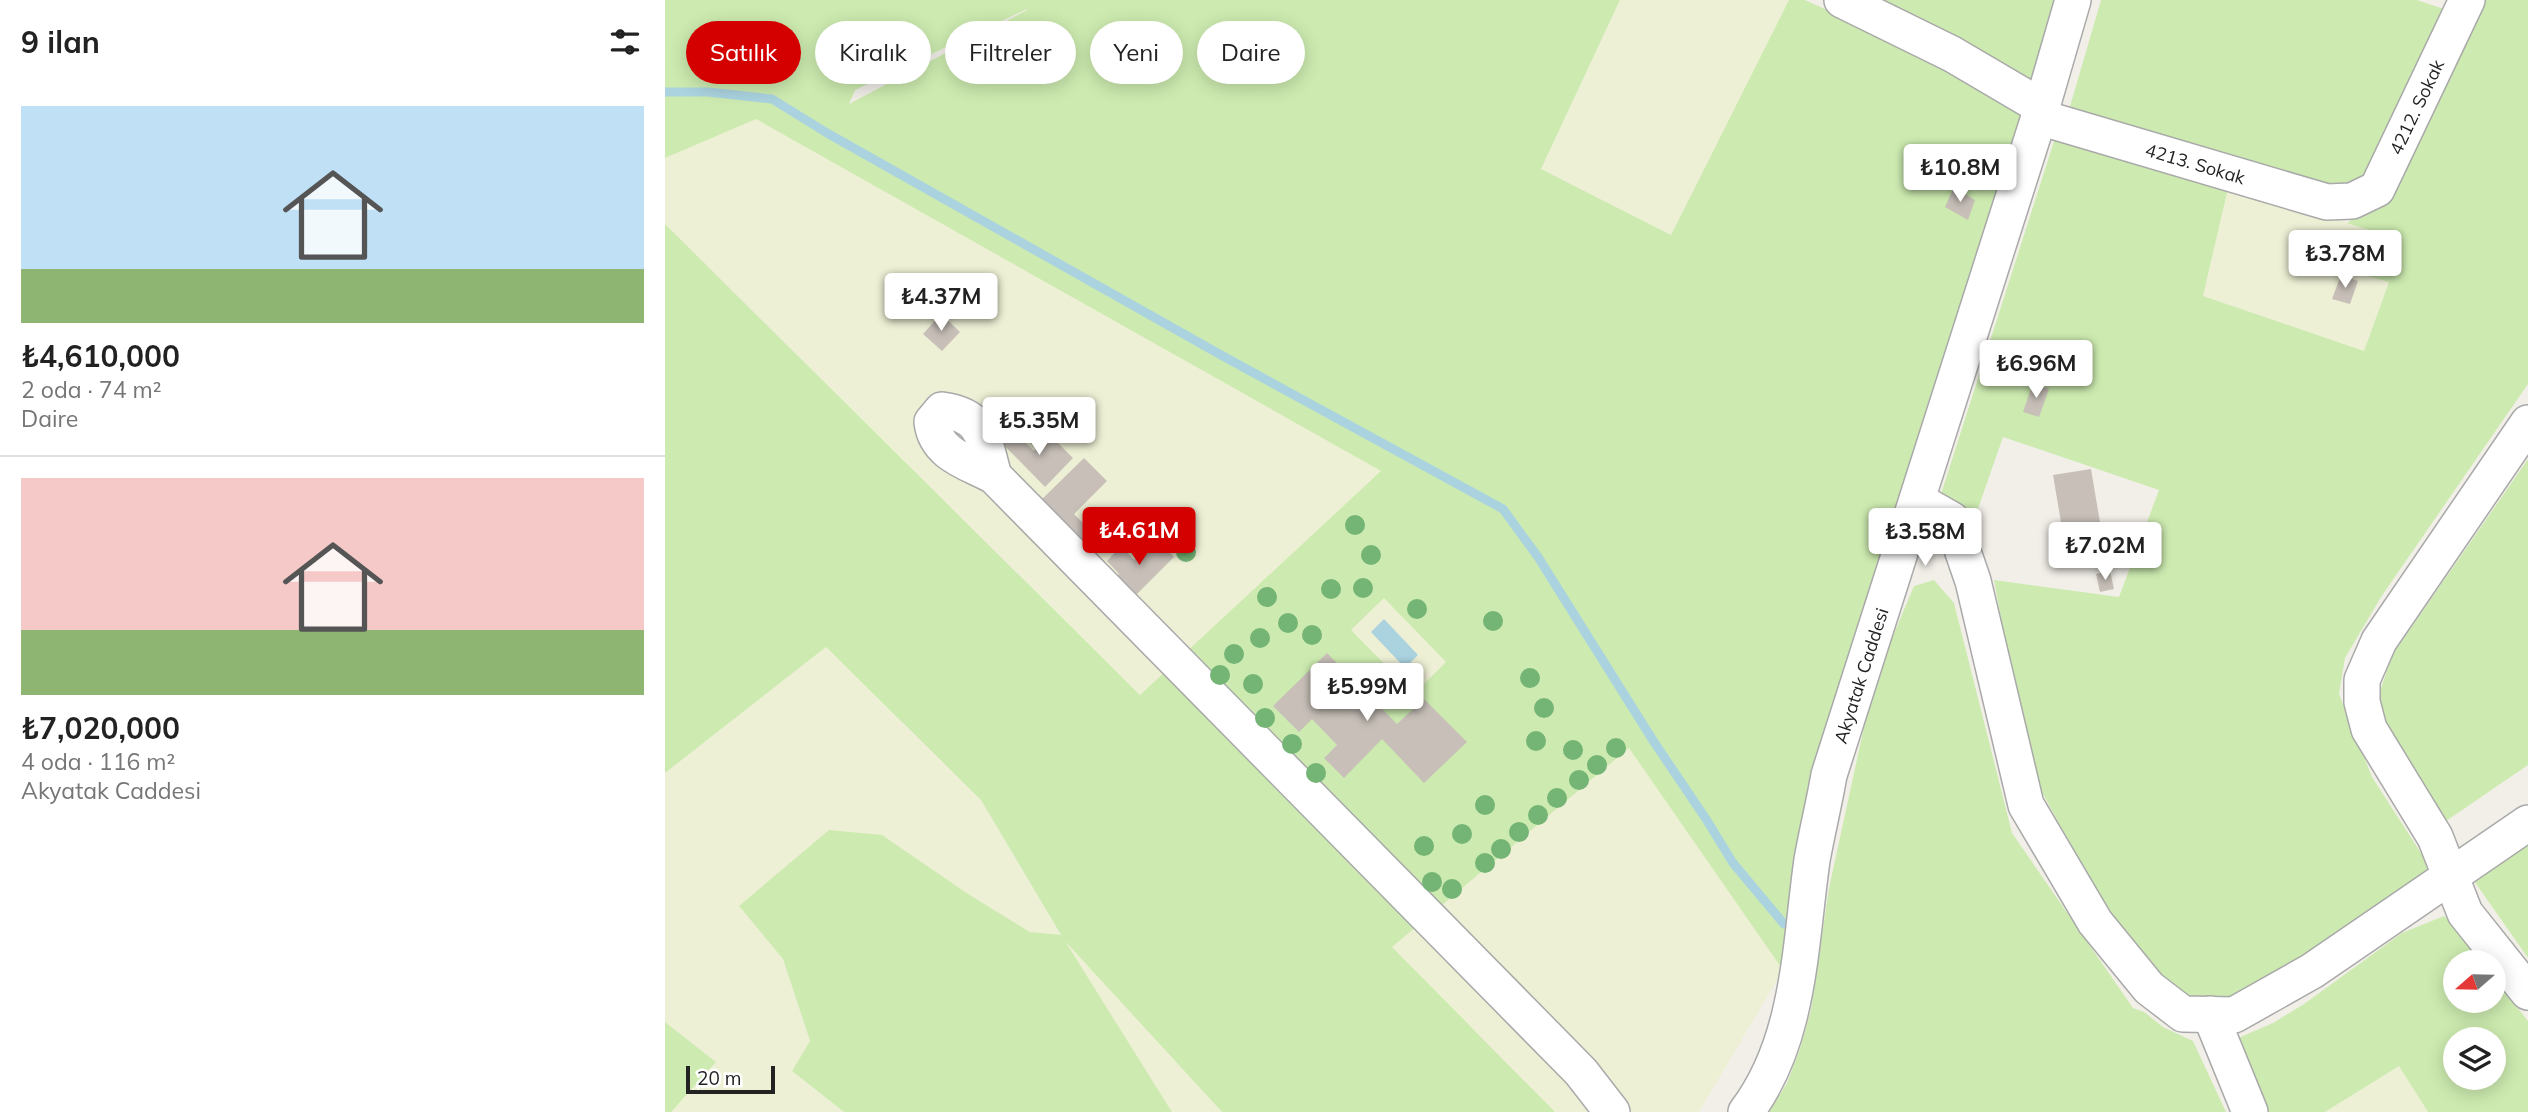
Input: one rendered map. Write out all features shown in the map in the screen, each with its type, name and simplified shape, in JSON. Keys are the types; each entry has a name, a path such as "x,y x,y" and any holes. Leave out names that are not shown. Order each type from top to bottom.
{"street":[{"name":"4213. Sokak","path":"1842,0 1952,54 2040,112 2327,202 2352,201"},
{"name":"Akyatak Caddesi","path":"1746,1112 1761,1092 1776,1059 1793,1002 1813,857 1829,775 2040,112 2073,0"},
{"name":"4212. Sokak","path":"2352,201 2377,189 2467,0"},
{"path":"2528,423 2379,641 2362,680 2362,702 2369,729 2435,837 2465,913 2528,992"},
{"path":"994,476 1581,1072 1612,1112"},
{"path":"1917,500 1952,520 1973,582 2026,805 2095,922 2149,988 2183,1014 2234,1015 2312,971 2528,823"},
{"path":"2210,1014 2250,1112"}],"green space":[{"path":"665,0 1620,0 1541,169 1671,235 1789,0 1805,0 1924,54 2019,109 2026,127 1783,970 1629,748 1392,947 1555,1112 1222,1112 1065,941 1172,1112 844,1112 792,1071 810,1041 783,959 739,906 829,830 882,835 968,894 1030,932 1061,935 981,800 826,647 665,773 665,224 1140,695 1381,471 756,119 665,158","holes":["1384,598 1446,662 1414,694 1351,630"]},
{"path":"1620,0 1789,0 1671,235 1541,169"},
{"path":"1876,0 2059,0 2032,93"},
{"path":"2101,0 2417,0 2444,9 2372,179 2328,193 2069,110"},
{"path":"2481,0 2528,0 2528,384 2381,597 2345,658 2339,694 2372,777 2430,867 2284,975 2241,997 2201,1002 2166,989 2120,937 2028,766 1994,580 2119,597 2159,490 2003,437 1973,523 1962,504 1941,494 2056,135 2229,184 2203,296 2364,351 2389,282 2360,274 2376,232 2347,223 2386,194"},
{"path":"756,118 1382,471 1629,747 1783,970 1699,1112 1555,1112 665,224 665,158"},
{"path":"2229,184 2376,232 2389,282 2364,351 2203,296"},
{"path":"2528,459 2528,765 2446,821 2386,728 2376,702 2393,654"},
{"path":"1934,580 1954,603 2012,833 2133,1008 2144,1012 2163,1027 2193,1041 2226,1112 1769,1112 1787,1083 1811,1010 1829,888 1874,681 1914,586"},
{"path":"826,647 981,800 1061,936 1030,932 968,894 739,906 783,959 810,1042 792,1071 844,1112 671,1112 716,1062 665,1022 665,773"},
{"path":"2528,844 2528,958 2472,878"},
{"path":"2444,916 2459,928 2475,950 2443,950 2443,1013 2506,1013 2506,993 2528,1021 2528,1112 2428,1112 2399,1066 2325,1112 2264,1112 2236,1039 2273,1023 2304,1004 2402,933"},
{"path":"1061,936 1222,1112 1172,1112"},
{"path":"665,1022 716,1062 671,1112 665,1112"},
{"path":"2399,1066 2428,1112 2325,1112"}],"water":[{"path":"1384,619 1418,655 1405,668 1371,632"}],"building":[{"path":"1954,187 1975,200 1968,220 1945,207"},
{"path":"2341,275 2358,281 2350,304 2332,299"},
{"path":"941,314 960,332 942,351 923,334"},
{"path":"2033,383 2049,389 2039,417 2023,412"},
{"path":"1013,430 1034,451 1050,435 1073,458 1045,487 1001,442"},
{"path":"1084,458 1107,481 1074,514 1084,524 1097,512 1118,532 1091,559 1037,504"},
{"path":"2091,469 2103,540 2065,546 2053,475"},
{"path":"1156,538 1174,557 1133,598 1114,579 1119,574 1107,561 1121,546 1134,560"},
{"path":"2110,571 2114,589 2100,592 2096,574"},
{"path":"1327,653 1397,724 1424,699 1467,742 1424,783 1382,739 1344,778 1324,758 1337,745 1312,719 1299,732 1273,706"}],"waterway":[{"path":"665,92 708,92 772,99 827,133 1221,355 1503,509 1538,557 1733,863 1784,924"}]}
